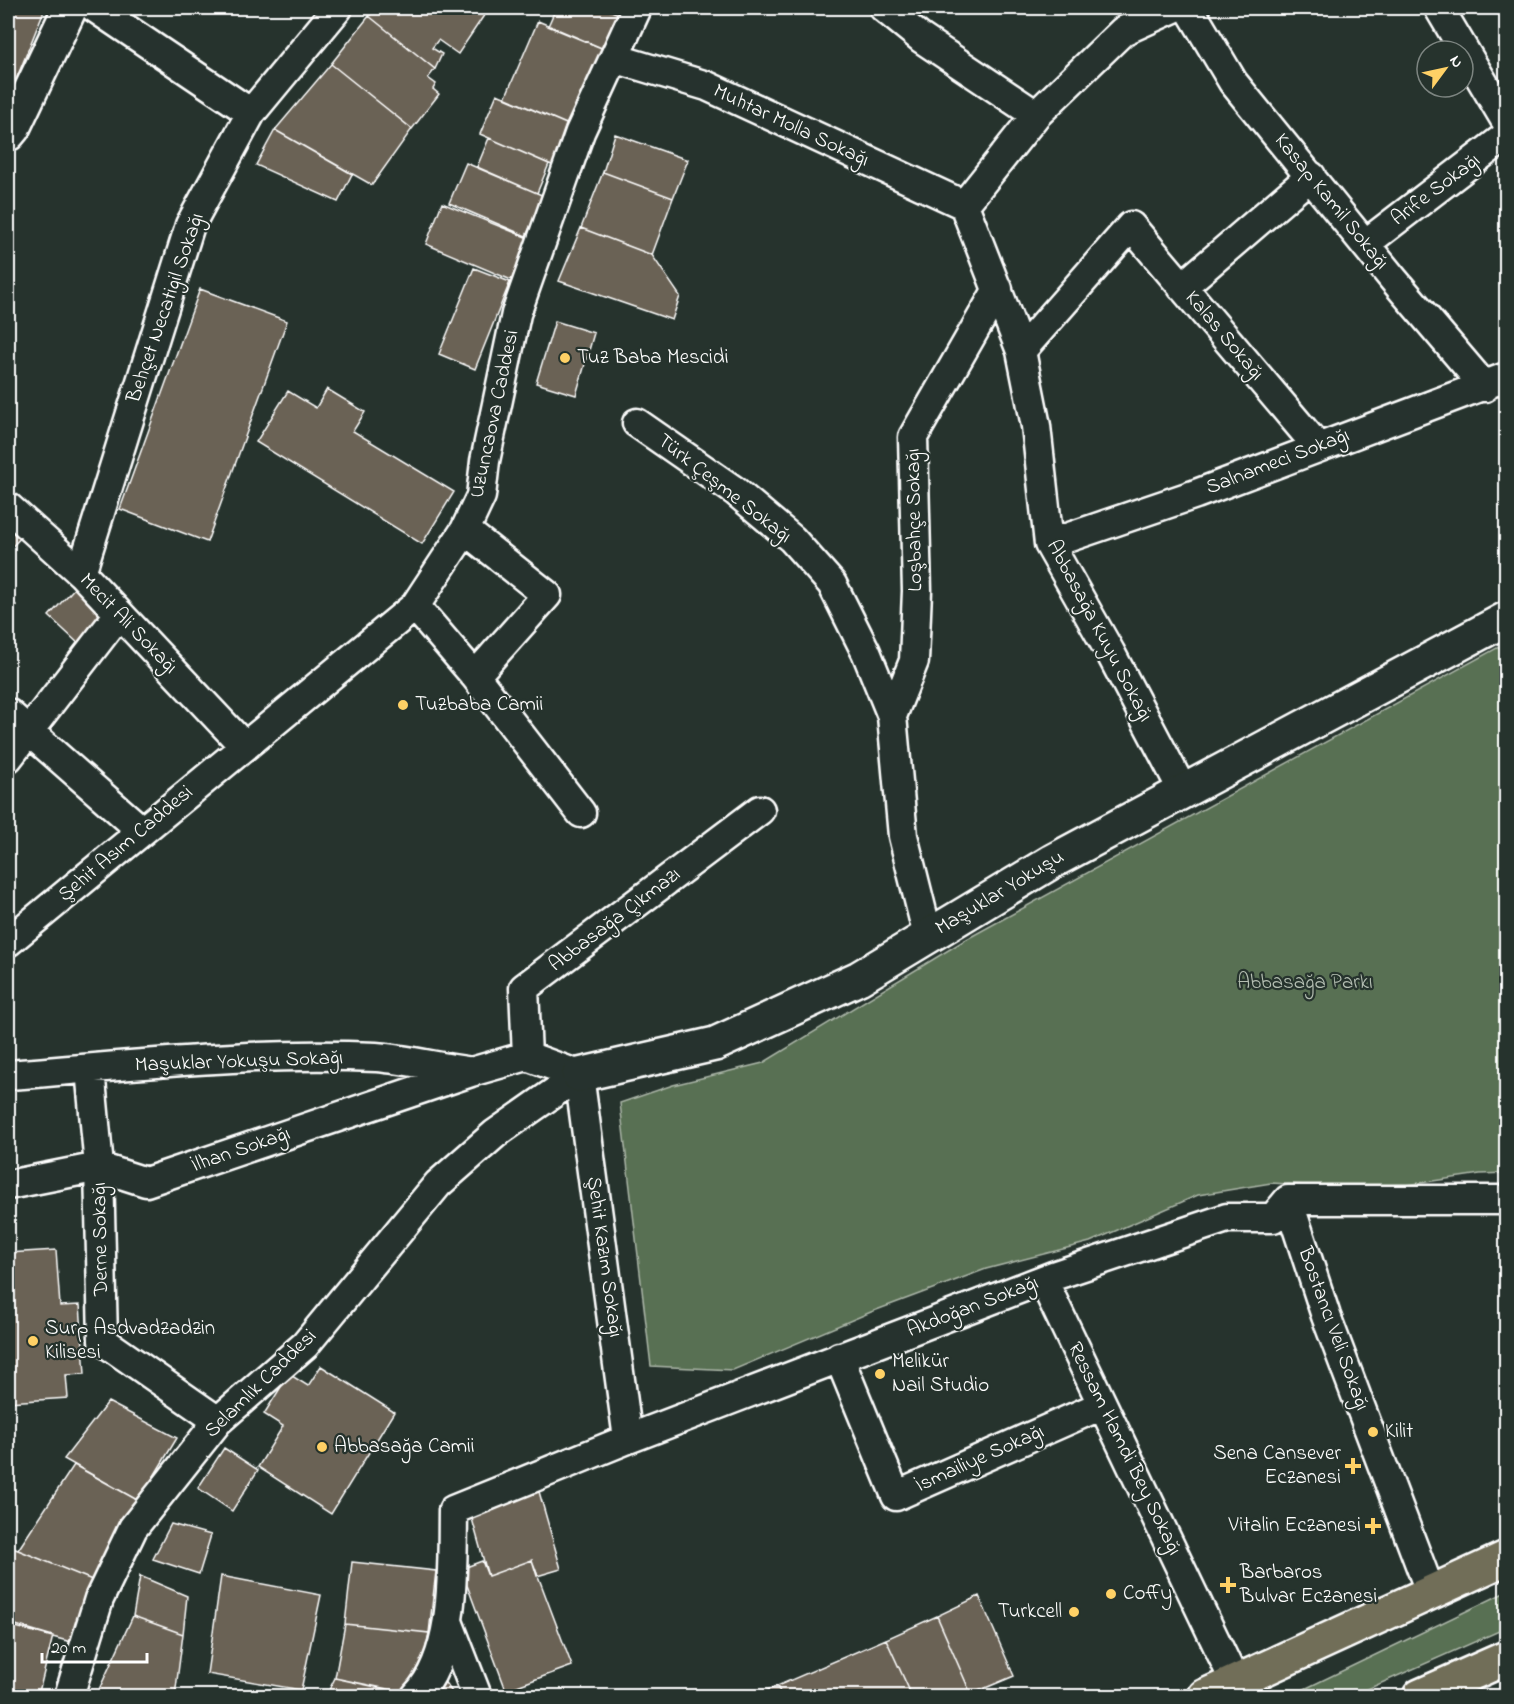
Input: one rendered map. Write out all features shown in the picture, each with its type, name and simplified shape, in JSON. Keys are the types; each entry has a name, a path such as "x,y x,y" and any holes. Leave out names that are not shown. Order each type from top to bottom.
{"main road":[{"path":"1204,1696 1506,1558"},
{"path":"1420,1696 1506,1658"}],"street":[{"path":"8,134 13,128 69,8"},
{"path":"95,8 251,113"},
{"name":"Behçet Necatigil Sokağı","path":"81,573 190,225 251,113 338,8"},
{"name":"Uzuncaova Caddesi","path":"244,746 415,606 465,530 481,496 487,449 516,314 554,200 580,132 637,8"},
{"path":"884,8 921,38 1036,115"},
{"path":"998,289 964,205 1036,115 1121,19 1174,8"},
{"name":"Kasap Kamil Sokağı","path":"1190,8 1233,82 1365,244 1496,382"},
{"path":"1439,8 1506,121"},
{"name":"Muhtar Molla Sokağı","path":"614,58 707,86 964,205"},
{"name":"Arife Sokağı","path":"1365,244 1506,136"},
{"path":"1182,287 1311,176"},
{"name":"Kalas Sokağı","path":"1021,351 1131,226 1317,446"},
{"name":"Abbasağa Kuyu Sokağı","path":"998,289 1021,351 1036,426 1049,544 1110,652 1183,791"},
{"name":"Loşbahçe Sokağı","path":"928,936 903,836 892,716 914,661 916,591 913,437 998,289"},
{"name":"Salnameci Sokağı","path":"1049,544 1196,494 1317,446 1496,382"},
{"name":"Türk Çeşme Sokağı","path":"637,423 735,491 792,539 832,584 866,652 892,716"},
{"name":"Mecit Ali Sokağı","path":"8,507 81,573 244,746"},
{"path":"465,530 547,595 475,675"},
{"path":"415,606 475,675 580,813"},
{"path":"8,758 119,614"},
{"name":"Maşuklar Yokuşu","path":"579,1076 715,1044 860,978 1053,861 1506,619"},
{"path":"8,713 141,830"},
{"name":"Şehit Asım Caddesi","path":"9,939 244,746"},
{"name":"Abbasağa Çıkmazı","path":"527,1056 524,988 760,810"},
{"path":"471,1072 527,1056 579,1076"},
{"name":"Maşuklar Yokuşu Sokağı","path":"8,1075 222,1059 377,1057 471,1072"},
{"name":"Derne Sokağı","path":"90,1069 99,1167 104,1341 218,1421"},
{"name":"İlhan Sokağı","path":"8,1185 99,1167 146,1182 471,1072"},
{"name":"Selamlık Caddesi","path":"69,1696 99,1599 133,1528 218,1421 305,1345 438,1184 495,1134 579,1076"},
{"name":"Şehit Kazım Sokağı","path":"579,1076 628,1439"},
{"path":"1288,1200 1506,1200"},
{"name":"Akdoğan Sokağı","path":"449,1624 453,1510 839,1357 1044,1282 1227,1218 1273,1218 1288,1200"},
{"name":"Bostancı Veli Sokağı","path":"1288,1200 1326,1316 1430,1592"},
{"name":"Ressam Hamdi Bey Sokağı","path":"1044,1282 1235,1682"},
{"name":"İsmailiye Sokağı","path":"839,1357 896,1496 1102,1405"},
{"path":"416,1696 425,1686 449,1624"},
{"path":"449,1624 477,1696"}],"green space":[{"name":"Abbasağa Parkı","path":"1506,643 1506,1173 1480,1174 1379,1189 1271,1183 1198,1195 1090,1242 986,1269 871,1312 733,1370 651,1366 620,1103 673,1085 763,1063 965,940"},
{"path":"1506,1592 1506,1628 1352,1696 1290,1696"}],"building":[{"path":"8,8 45,8 8,100"},
{"path":"376,8 489,8 458,54 438,40 432,48 442,54 435,69 369,16"},
{"path":"556,8 604,8 626,17 611,52 548,26"},
{"path":"604,8 630,8 626,17"},
{"path":"369,16 435,69 428,78 436,84 433,89 439,94 412,129 331,64"},
{"path":"538,21 611,52 578,129 505,98"},
{"path":"331,64 412,129 372,185 275,130"},
{"path":"497,94 578,129 561,169 480,134"},
{"path":"275,130 352,174 338,202 256,165"},
{"path":"615,134 688,160 673,198 603,172"},
{"path":"489,138 549,164 537,193 477,167"},
{"path":"466,163 544,196 526,236 449,203"},
{"path":"603,172 673,198 652,255 581,228"},
{"path":"442,203 533,240 516,282 426,244"},
{"path":"581,228 652,255 680,296 672,320 559,281"},
{"path":"474,268 510,282 475,369 439,354"},
{"path":"200,289 287,321 207,542 120,509"},
{"name":"Tuz Baba Mescidi","path":"555,321 594,333 576,395 536,383"},
{"path":"327,389 365,412 353,431 454,492 422,544 256,442 288,391 316,408"},
{"path":"8,519 24,534 8,551"},
{"path":"79,583 111,612 80,645 49,616"},
{"path":"8,598 16,605 8,615"},
{"path":"56,1250 60,1306 80,1305 85,1374 66,1375 68,1398 8,1402 8,1253"},
{"name":"Abbasağa Camii","path":"321,1366 394,1412 331,1514 258,1467 283,1426 264,1414 289,1374 308,1386"},
{"path":"108,1402 177,1438 139,1501 64,1459"},
{"path":"224,1448 258,1470 232,1511 198,1488"},
{"path":"74,1465 139,1501 97,1582 18,1550"},
{"path":"538,1488 561,1569 537,1576 532,1560 488,1576 469,1508"},
{"path":"171,1524 211,1535 199,1574 153,1559"},
{"path":"8,1546 97,1582 75,1643 8,1625"},
{"path":"532,1560 572,1666 506,1690 461,1569 482,1561 488,1576"},
{"path":"352,1562 436,1571 429,1633 345,1624"},
{"path":"140,1576 187,1596 183,1634 133,1616"},
{"path":"221,1576 321,1595 301,1690 207,1674"},
{"path":"979,1596 1014,1676 971,1694 937,1616"},
{"path":"133,1616 183,1634 175,1696 96,1696"},
{"path":"937,1616 971,1694 912,1696 886,1639"},
{"path":"9,1623 53,1636 38,1696 8,1696"},
{"path":"345,1624 429,1633 416,1695 335,1678"},
{"path":"886,1639 912,1696 782,1696 777,1686"},
{"path":"440,1676 455,1696 421,1696"},
{"path":"335,1678 403,1693 400,1696 326,1696"},
{"path":"777,1686 782,1696 754,1696"}],"place":[{"name":"Tuz Baba Mescidi","path":"565,358"},
{"name":"Tuzbaba Camii","path":"403,705"},
{"name":"Surp Asdvadzadzin Kilisesi","path":"33,1341"},
{"name":"Melikür Nail Studio","path":"880,1374"},
{"name":"Kilit","path":"1373,1432"},
{"name":"Abbasağa Camii","path":"322,1447"},
{"name":"Sena Cansever Eczanesi","path":"1353,1466"},
{"name":"Vitalin Eczanesi","path":"1373,1526"},
{"name":"Barbaros Bulvar Eczanesi","path":"1228,1585"},
{"name":"Coffy","path":"1111,1594"},
{"name":"Turkcell","path":"1074,1612"}]}
